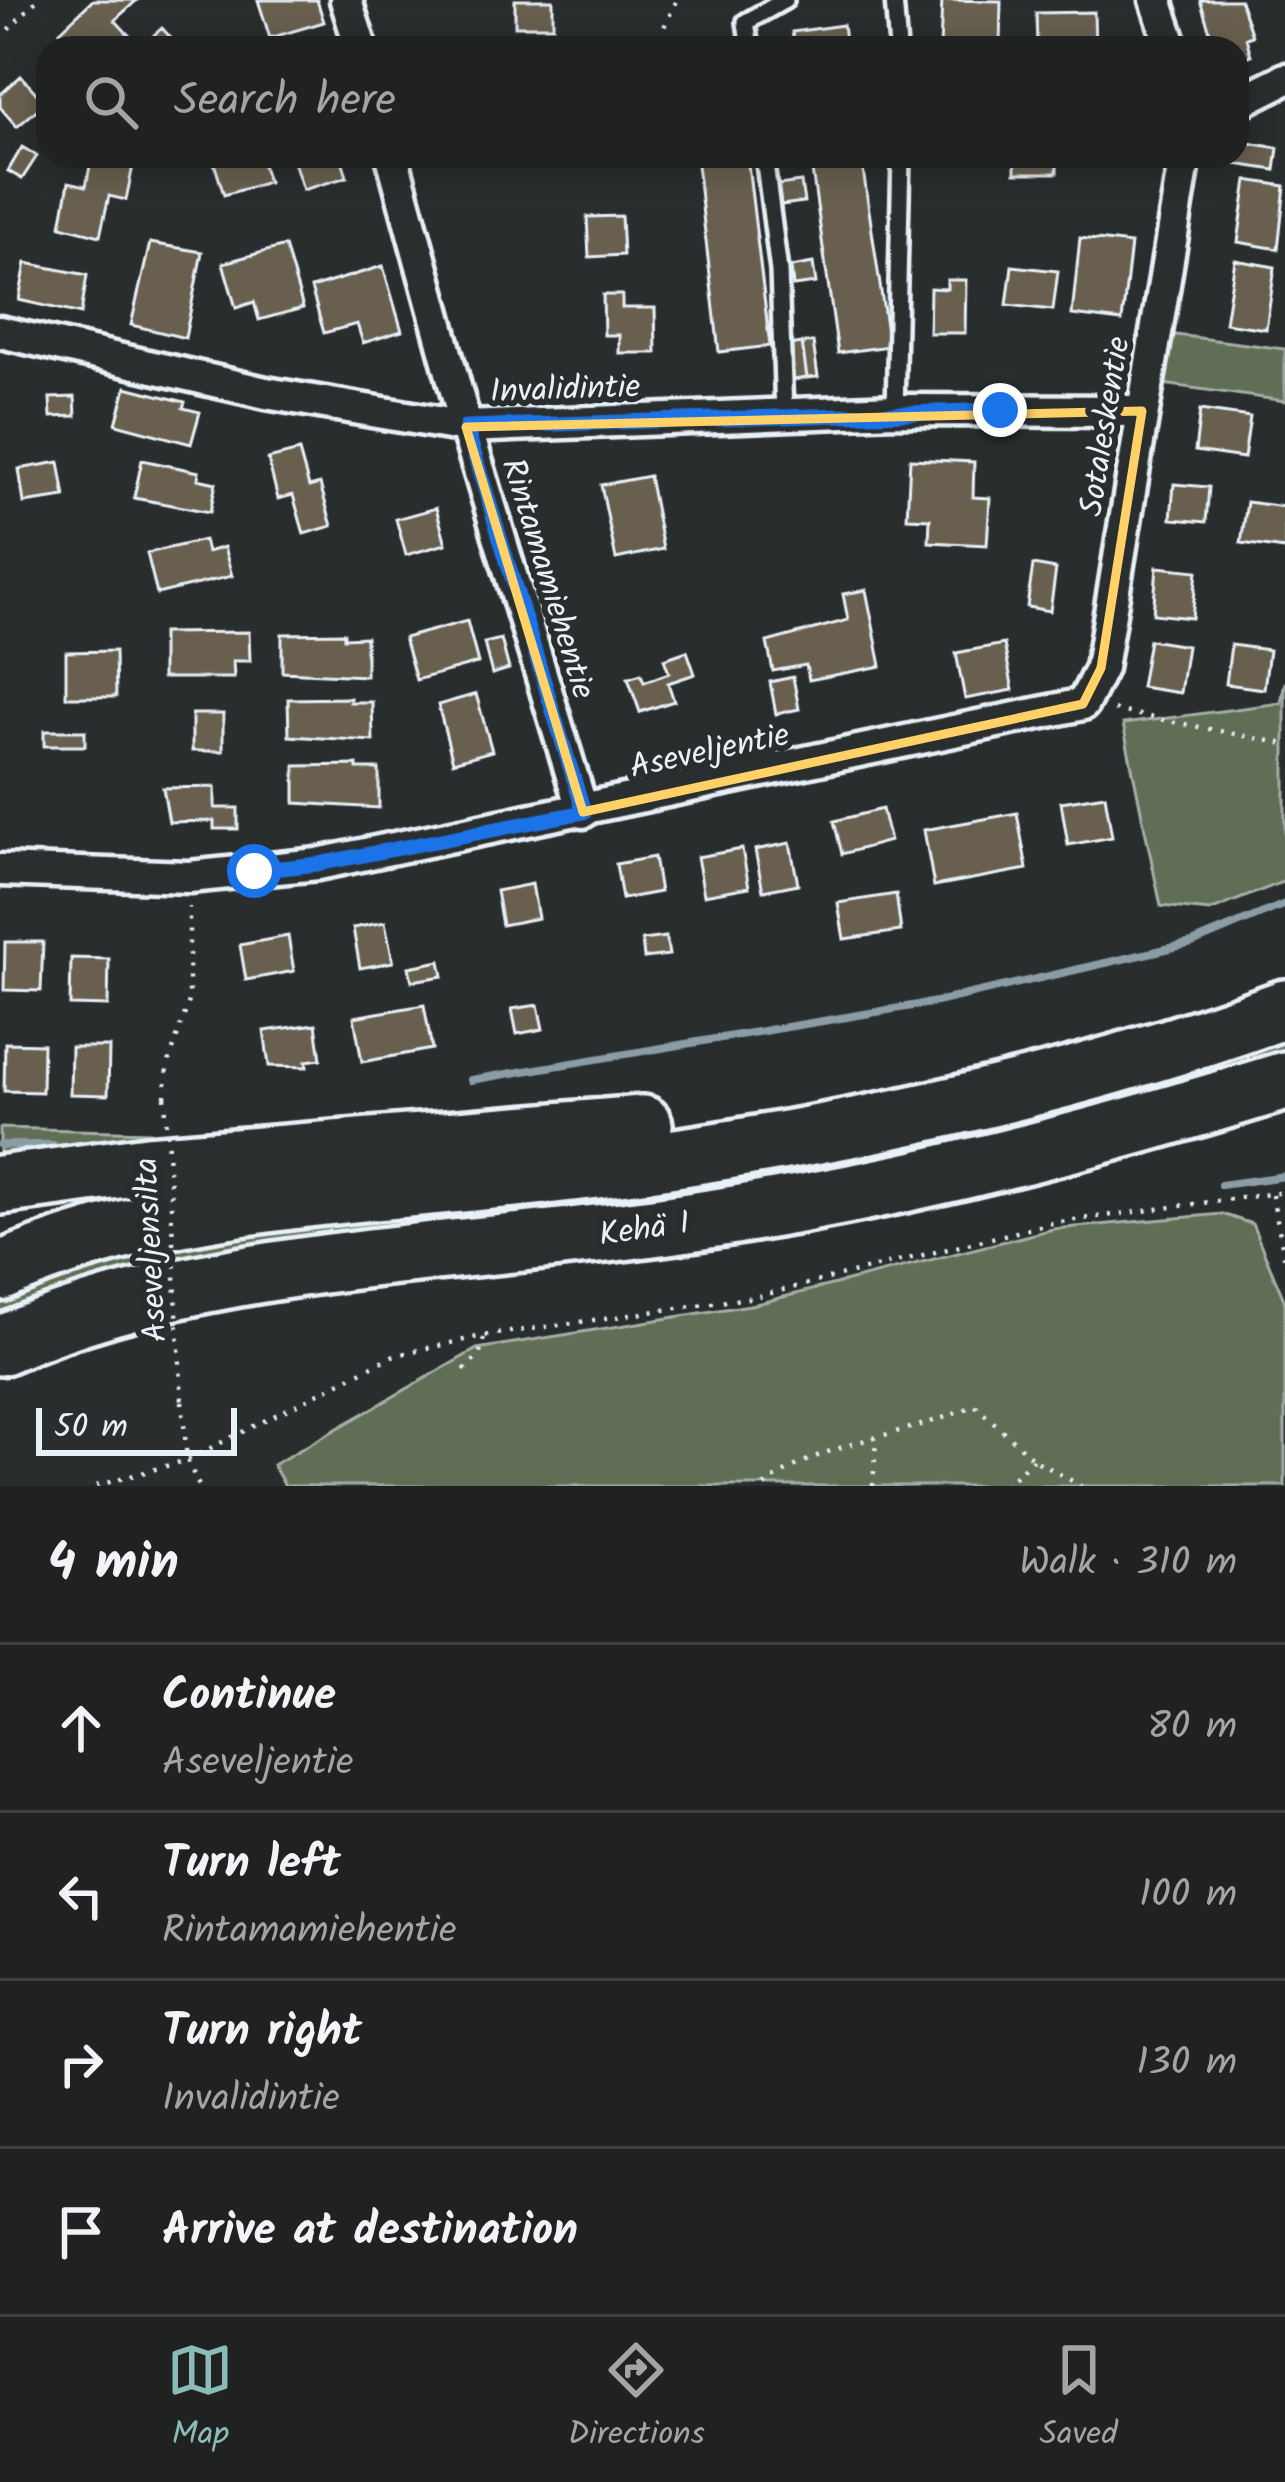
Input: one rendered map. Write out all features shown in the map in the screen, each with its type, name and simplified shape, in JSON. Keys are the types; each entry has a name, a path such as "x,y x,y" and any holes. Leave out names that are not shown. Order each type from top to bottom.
{"highway":[{"name":"Kehä I","path":"0,1272 115,1234 234,1210 598,1169 885,1120 1090,1070 1285,1009"},
{"name":"Kehä I","path":"0,1346 116,1305 236,1278 790,1206 988,1163 1285,1081"},
{"path":"16,1193 148,1166 607,1129 794,1106 885,1120"}],"street":[{"path":"346,0 357,36"},
{"path":"1156,0 1168,36"},
{"path":"1249,97 1285,79"},
{"name":"Rintamamiehentie","path":"395,168 466,427 584,812"},
{"name":"Sotaleskentie","path":"1083,704 1101,668 1183,168"},
{"name":"Invalidintie","path":"0,332 266,393 466,427 895,410 1142,411"},
{"name":"Aseveljentie","path":"0,870 189,877 318,864 1083,704"}],"lane":[{"path":"748,36 746,22 785,0"},
{"path":"894,0 897,36"},
{"path":"766,168 779,271 784,415"},
{"path":"895,410 901,168"}],"path":[{"path":"0,38 37,0"},
{"path":"660,36 677,0"},
{"path":"1083,704 1285,744"},
{"name":"Aseveljensilta","path":"189,877 189,1000 167,1067 165,1097 182,1401 188,1460 199,1486"},
{"path":"96,1486 188,1460 392,1356 485,1335 755,1297 1052,1222 1285,1192"},
{"path":"1272,1195 1285,1260"},
{"path":"464,1370 479,1356 485,1335"},
{"path":"764,1486 818,1452 876,1440 975,1405 1033,1459 1081,1486"},
{"path":"873,1486 876,1440"},
{"path":"1005,1486 1033,1459"}],"highlighted area":[{"path":"1142,411 1101,668 1083,704 583,812 466,427"}],"green space":[{"path":"1168,334 1285,349 1285,401 1163,384"},
{"path":"1285,682 1285,881 1210,911 1161,906 1123,724 1281,703"},
{"path":"1285,1035 1285,1049 1260,1058 1096,1107 931,1147 681,1194 219,1254 72,1289 0,1314 0,1296 103,1261"},
{"path":"0,1128 150,1132 150,1151 0,1171"},
{"path":"1222,1214 1252,1224 1285,1302 1285,1486 285,1486 273,1465 477,1349 756,1304 1053,1229"}],"building":[{"path":"93,0 137,0 115,20 130,36 64,36 60,31"},
{"path":"258,0 317,0 324,22 269,36"},
{"path":"515,0 553,0 553,26 515,26"},
{"path":"942,0 1001,1 1000,36 940,36"},
{"path":"1200,0 1240,0 1252,36 1211,36"},
{"path":"1094,12 1095,36 1037,36 1036,13"},
{"path":"843,25 844,36 793,36 792,32"},
{"path":"21,76 36,93 36,111 17,127 0,107 0,95"},
{"path":"1249,143 1278,148 1275,170 1249,166"},
{"path":"22,147 36,155 22,179 8,171"},
{"path":"90,168 133,168 126,200 109,196 100,236 61,226 69,182 86,186"},
{"path":"216,168 264,168 268,182 224,195"},
{"path":"296,168 344,168 347,177 303,190"},
{"path":"697,168 748,168 770,346 719,352"},
{"path":"812,168 863,168 889,346 838,353"},
{"path":"1015,168 1057,168 1057,173 1015,173"},
{"path":"1247,180 1285,186 1278,249 1238,242"},
{"path":"801,182 804,202 781,205 778,185"},
{"path":"621,216 623,255 589,257 587,217"},
{"path":"1080,238 1131,244 1122,321 1072,315"},
{"path":"150,243 202,252 185,338 131,325"},
{"path":"285,246 303,308 259,320 254,302 236,308 223,263"},
{"path":"1235,260 1275,267 1266,329 1225,323"},
{"path":"26,263 87,275 81,314 19,300"},
{"path":"813,263 816,283 793,286 791,267"},
{"path":"383,266 402,331 363,343 357,324 324,333 311,288"},
{"path":"1012,266 1058,271 1053,310 1007,305"},
{"path":"947,280 966,280 965,333 929,333 930,288 947,289"},
{"path":"603,295 622,295 622,308 655,308 656,353 619,353 619,335 604,335"},
{"path":"813,342 818,377 807,378 802,343"},
{"path":"802,343 807,378 794,380 788,345"},
{"path":"126,387 185,402 183,408 200,412 191,444 116,424"},
{"path":"75,397 76,416 51,417 50,398"},
{"path":"1200,410 1250,417 1244,458 1195,451"},
{"path":"299,451 309,487 320,484 332,526 304,534 293,495 278,499 268,459"},
{"path":"910,459 974,462 973,497 990,498 987,545 929,542 930,519 907,518"},
{"path":"142,460 199,472 198,479 216,483 210,512 134,498"},
{"path":"59,462 65,497 24,503 19,469"},
{"path":"649,476 663,549 616,559 601,485"},
{"path":"1174,484 1209,487 1206,522 1171,519"},
{"path":"1247,502 1285,507 1285,549 1241,543"},
{"path":"436,508 446,544 406,555 396,519"},
{"path":"204,540 207,552 224,547 232,576 157,594 147,553"},
{"path":"1033,565 1056,569 1050,611 1027,607"},
{"path":"1157,567 1197,571 1192,618 1153,614"},
{"path":"866,590 881,666 809,680 806,665 773,671 767,642 848,620 843,594"},
{"path":"467,621 478,663 416,680 404,638"},
{"path":"249,632 250,661 233,661 234,678 162,678 162,633"},
{"path":"344,633 344,638 366,637 366,676 282,672 282,634"},
{"path":"501,639 509,669 492,674 484,643"},
{"path":"1149,640 1187,646 1180,693 1141,687"},
{"path":"1004,644 1013,690 965,699 956,653"},
{"path":"1231,645 1269,650 1264,689 1226,684"},
{"path":"115,651 116,697 66,697 66,652"},
{"path":"687,651 695,674 668,683 674,701 640,712 628,678 641,674 644,682 669,673 664,659"},
{"path":"793,677 799,709 776,714 770,682"},
{"path":"476,694 492,751 453,762 438,705"},
{"path":"350,698 350,702 372,702 373,741 289,736 288,699"},
{"path":"192,714 223,714 223,751 192,751"},
{"path":"44,731 85,731 85,746 44,746"},
{"path":"357,765 357,769 379,769 379,808 295,803 295,766"},
{"path":"215,787 215,808 238,808 238,829 214,829 214,821 169,822 163,788"},
{"path":"1105,795 1112,837 1068,845 1061,802"},
{"path":"882,809 890,841 842,854 834,821"},
{"path":"1017,813 1027,869 934,886 924,830"},
{"path":"790,843 798,884 763,891 755,850"},
{"path":"742,849 749,887 704,895 697,857"},
{"path":"654,857 660,892 622,899 616,864"},
{"path":"532,884 538,918 502,925 496,891"},
{"path":"896,894 901,931 844,939 838,903"},
{"path":"385,922 393,962 360,968 353,928"},
{"path":"288,936 294,971 246,980 240,945"},
{"path":"666,937 669,955 644,958 642,940"},
{"path":"5,942 43,942 41,991 4,990"},
{"path":"71,958 109,959 108,1006 70,1005"},
{"path":"440,961 443,976 412,981 409,967"},
{"path":"424,1005 432,1049 362,1062 354,1017"},
{"path":"538,1005 543,1029 517,1034 512,1009"},
{"path":"316,1024 321,1059 306,1061 307,1067 269,1066 264,1031"},
{"path":"5,1043 43,1044 42,1092 4,1091"},
{"path":"71,1047 109,1047 108,1095 70,1094"}],"waterway":[{"path":"471,1080 936,1002 1192,943 1285,904"},
{"path":"0,1145 53,1145"},
{"path":"1221,1185 1285,1176"}],"route":[{"path":"254,871 318,864 584,812 466,427 1000,410"}]}
